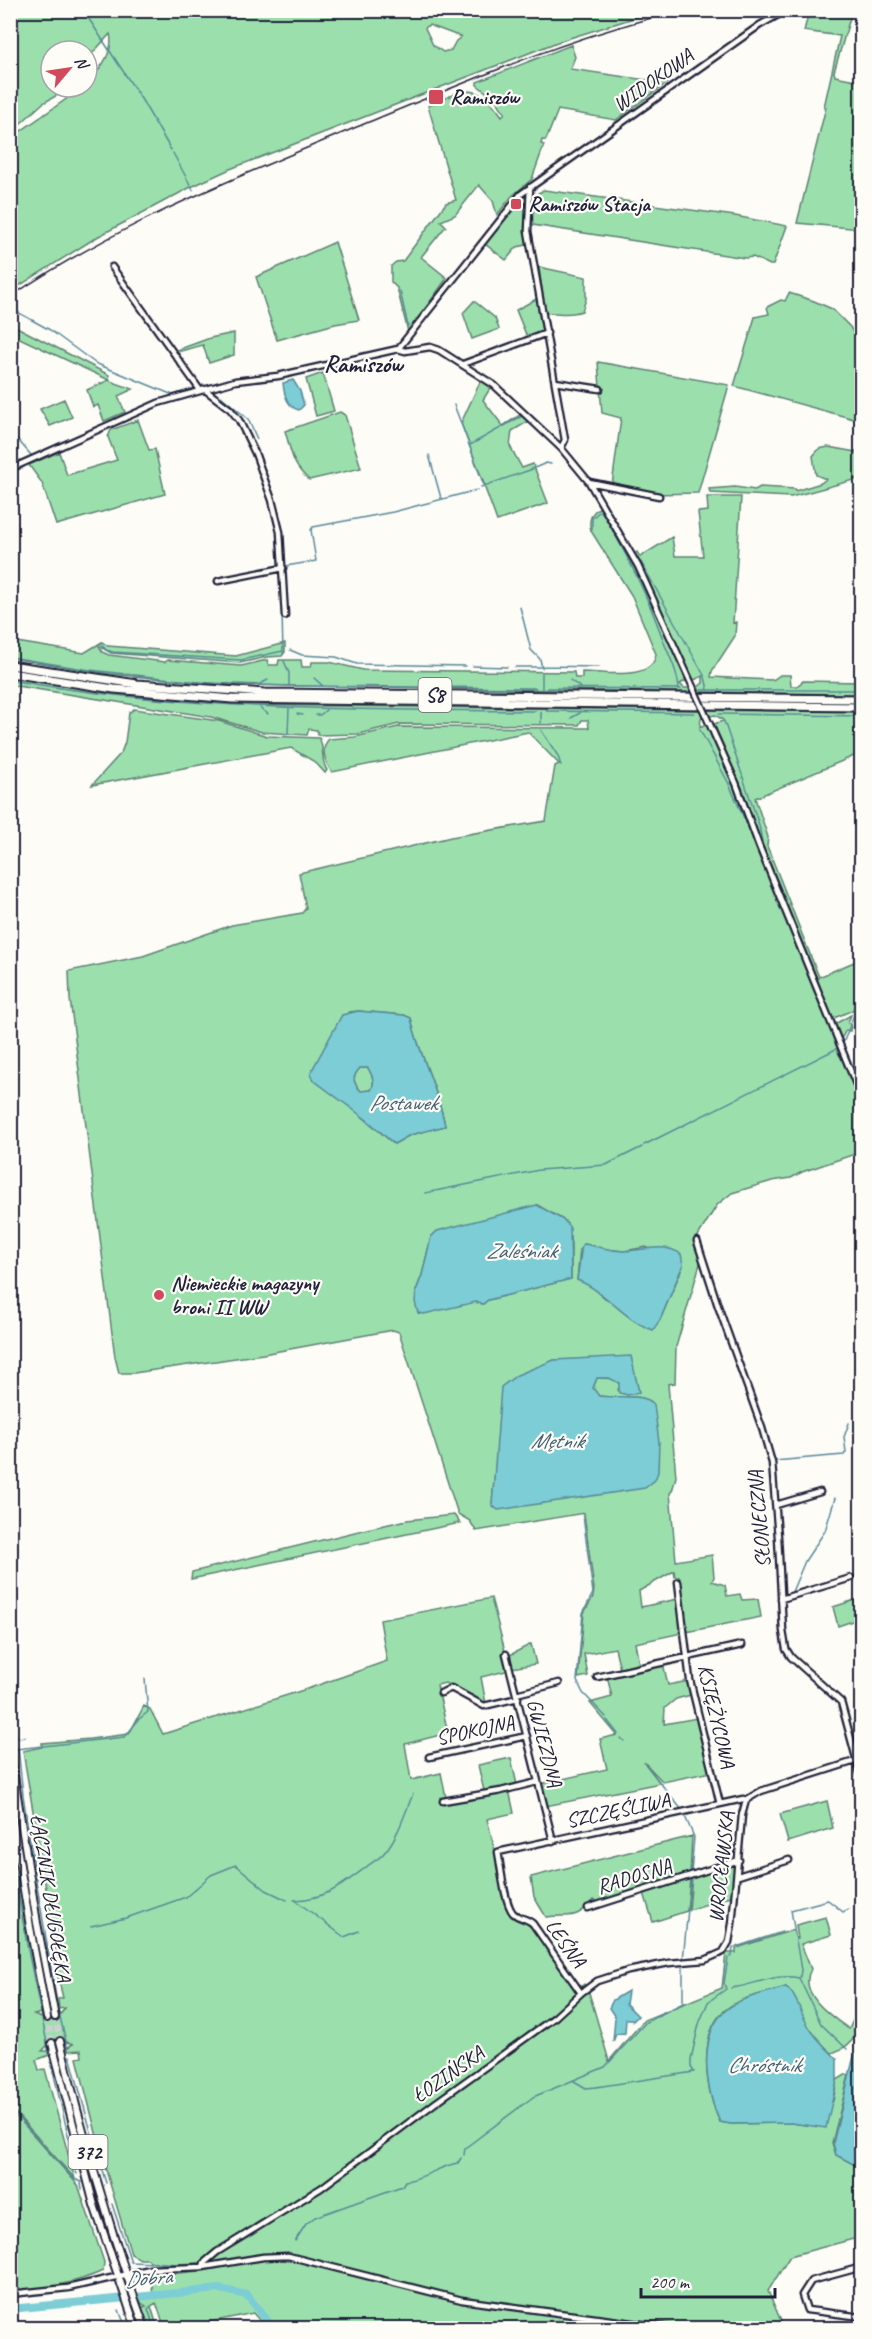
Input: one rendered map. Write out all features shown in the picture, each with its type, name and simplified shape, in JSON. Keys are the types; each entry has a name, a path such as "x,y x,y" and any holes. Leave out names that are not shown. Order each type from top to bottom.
{"highway":[{"name":"S8","path":"10,664 125,682 265,693 861,699"},
{"name":"S8","path":"10,673 126,691 254,700 861,707"}],"main road":[{"name":"ŁĄCZNIK DŁUGOŁĘKA","path":"10,1750 35,1911 55,2017"},
{"name":"ŁĄCZNIK DŁUGOŁĘKA","path":"10,1804 47,2018"},
{"name":"372","path":"60,2041 89,2156 125,2274 145,2328"},
{"name":"372","path":"52,2043 90,2190 136,2328"}],"street":[{"name":"WIDOKOWA","path":"398,349 511,205 530,187 751,31 787,10"},
{"path":"530,187 528,231 565,440 561,447"},
{"path":"112,267 202,389 234,415 255,453 277,515 285,616"},
{"path":"463,364 547,333"},
{"path":"10,469 158,403 202,389 235,381 291,374 398,349 405,351 434,347 494,385 561,447 589,482 638,566 736,783 861,1099"},
{"path":"555,382 600,389"},
{"path":"589,482 659,496"},
{"path":"218,581 283,568"},
{"name":"SŁONECZNA","path":"697,1240 772,1463 783,1631 788,1653 841,1702 859,1753 855,1761 861,1780"},
{"path":"776,1505 819,1492"},
{"path":"781,1599 851,1578"},
{"path":"678,1582 687,1656 742,1645"},
{"name":"GWIEZDNA","path":"506,1654 553,1841"},
{"name":"KSIĘŻYCOWA","path":"597,1677 687,1656 696,1707 720,1804"},
{"path":"441,1693 451,1688 484,1706 560,1683"},
{"name":"SPOKOJNA","path":"429,1757 527,1736"},
{"name":"WROCŁAWSKA","path":"727,1946 738,1876 742,1815 746,1800 761,1791 855,1761"},
{"path":"443,1800 501,1791 537,1782"},
{"path":"861,1788 859,1805 861,1843"},
{"name":"SZCZĘŚLIWA","path":"498,1852 746,1800"},
{"name":"LEŚNA","path":"498,1852 510,1907 519,1917 530,1920 534,1924 580,1993"},
{"name":"RADOSNA","path":"588,1908 739,1860"},
{"path":"738,1876 789,1860"},
{"name":"ŁOZIŃSKA","path":"203,2267 206,2261 224,2247 321,2188 555,2017 580,1993 603,1978 669,1963 711,1959 723,1952 727,1946"},
{"path":"10,2294 68,2288 150,2269 203,2267 274,2256 295,2257 462,2301 670,2328"},
{"path":"861,2267 811,2281 802,2295 807,2310 861,2317"}],"green space":[{"path":"11,10 668,10 637,17 560,41 230,169 97,237 11,291 11,138 66,99 99,99 99,69 109,50 110,34 99,46 99,39 39,39 39,99 50,99 11,132","holes":["429,25 461,37 451,50 443,52 433,45 425,28"]},
{"path":"809,11 852,11 834,72 835,76 861,81 861,229 797,223 826,107 824,107 840,36 804,31"},
{"path":"571,45 575,57 570,69 667,83 616,120 558,110 546,140 542,140 541,144 544,145 532,179 512,196 497,215 493,201 479,185 455,215 441,221 446,226 421,257 447,278 408,332 397,288 391,282 391,266 403,261 446,203 456,200 428,106 460,92 476,92 493,104 502,116 505,113 495,99 477,85 477,82"},
{"path":"544,190 735,216 787,226 773,265 770,265 753,257 745,258 533,225 532,211 538,193"},
{"path":"523,197 526,198 526,222 531,251 528,251 527,245 517,247 506,260 485,244"},
{"path":"335,242 359,320 335,324 277,340 256,277"},
{"path":"539,267 586,277 586,299 582,311 568,314 545,313"},
{"path":"789,293 832,309 850,327 861,345 861,421 734,386 755,317 769,314 767,307 781,300 785,301"},
{"path":"538,298 542,331 527,337 516,310"},
{"path":"474,301 495,318 499,329 472,339 463,313"},
{"path":"11,324 109,375 110,381 133,389 118,396 125,412 104,421 98,405 93,407 87,390 109,380 11,334"},
{"path":"234,333 234,355 209,363 203,345 177,352 177,350 210,338"},
{"path":"598,362 729,385 698,493 653,494 612,485 621,418 602,413"},
{"path":"323,373 334,411 316,416 306,379"},
{"path":"481,380 491,387 483,400 503,426 523,413 529,421 512,431 510,446 522,468 533,464 548,503 497,521 461,423"},
{"path":"64,399 72,417 50,426 40,409"},
{"path":"340,412 345,415 361,468 309,480 295,463 285,431"},
{"path":"138,420 149,450 155,449 165,494 56,525 42,483 29,465 59,452 67,475 117,460 108,437 111,430"},
{"path":"828,447 861,453 861,478 791,497 710,493 709,489 735,487 755,490 760,487 795,489 795,491 821,483 826,479 816,475 813,456 819,449"},
{"path":"707,497 741,497 733,623 736,622 735,636 712,671 711,677 773,680 780,675 790,675 791,686 797,686 803,681 861,682 861,694 700,692 698,687 703,683 703,676 694,680 634,554 637,552 640,557 672,537 675,556 703,556 698,512 708,511"},
{"path":"601,507 631,558 687,680 680,684 684,688 691,688 693,692 230,685 110,674 11,658 10,641 84,653 102,642 108,646 236,656 285,643 285,652 282,656 240,663 111,653 99,646 102,652 109,655 165,662 168,660 241,666 267,660 269,665 278,665 279,660 301,660 302,667 311,667 312,662 329,662 363,670 574,672 575,678 582,678 582,672 626,674 637,672 653,663 656,654 632,596 591,531 591,517"},
{"path":"10,677 140,697 251,705 861,712 861,753 755,798 768,837 767,846 819,977 861,959 861,986 853,1010 834,1018 835,1024 851,1015 848,1023 851,1025 850,1031 846,1030 841,1039 836,1027 832,1030 839,1048 837,1049 839,1055 842,1055 861,1104 861,1152 791,1178 732,1193 717,1205 698,1236 701,1260 676,1347 675,1383 668,1384 676,1477 670,1493 676,1561 712,1555 714,1577 712,1581 725,1585 727,1596 740,1594 742,1600 758,1599 761,1617 686,1632 679,1577 675,1577 674,1571 639,1591 641,1607 678,1599 682,1633 635,1643 639,1664 620,1669 615,1648 584,1654 588,1676 578,1678 584,1613 593,1597 594,1589 584,1513 476,1531 470,1521 458,1514 399,1332 393,1330 263,1354 134,1373 119,1373 115,1357 70,999 69,971 143,956 232,925 302,913 306,908 299,873 451,837 546,821 555,766 559,764 528,732 332,772 324,756 329,739 355,737 398,727 589,728 588,720 582,720 579,725 399,724 358,734 318,735 317,730 309,729 307,735 262,732 211,717 11,685","holes":["715,715 723,721 714,724 743,790 761,845 708,723 700,727 701,718","349,1012 404,1015 411,1018 445,1126 410,1135 394,1144 311,1072","537,1205 565,1221 571,1243 571,1279 488,1300 483,1304 416,1291 431,1237","584,1244 624,1251 646,1247 683,1266 660,1320 605,1298 590,1285 577,1280 580,1249","554,1360 588,1360 639,1393 618,1390 620,1386 616,1381 597,1378 593,1388 598,1396 637,1397 650,1401 654,1405 494,1508 492,1505 502,1387"]},
{"path":"134,709 219,721 267,736 319,738 327,770 325,773 315,762 291,748 92,785 121,753 129,713"},
{"path":"360,1068 368,1068 371,1073 373,1082 371,1090 361,1091 356,1085 354,1076"},
{"path":"454,1515 460,1523 191,1579 192,1572 367,1529 407,1520"},
{"path":"491,1598 510,1670 481,1677 486,1704 445,1683 437,1685 448,1733 405,1744 411,1780 441,1773 447,1802 509,1790 514,1813 487,1819 511,1913 516,1918 533,1925 577,1990 584,1984 588,1989 609,2061 644,2020 722,1988 726,1953 736,1953 736,1949 740,1947 793,1930 798,1939 796,1925 826,1917 831,1935 801,1944 811,1969 808,1978 809,1987 818,2004 849,2029 861,2003 860,2020 852,2040 840,2050 832,2053 809,2028 793,1995 786,1987 756,1995 729,2007 719,2017 712,2030 706,2061 710,2094 720,2122 731,2124 807,2125 833,2101 837,2080 849,2075 832,2143 836,2155 861,2168 861,2237 790,2256 768,2291 784,2328 266,2328 253,2313 182,2328 165,2328 156,2303 151,2306 157,2326 148,2328 140,2308 146,2306 141,2303 139,2297 153,2295 151,2276 198,2271 198,2263 150,2262 148,2259 140,2259 131,2254 103,2160 77,2058 82,2057 81,2050 68,2051 68,2047 73,2044 64,2041 56,2042 42,2051 48,2051 50,2055 36,2060 39,2070 45,2069 75,2179 11,2108 11,1832 43,2017 41,2013 34,2015 42,2018 51,2018 59,2015 65,2008 59,2009 58,1999 63,1998 56,1968 59,1967 23,1751 42,1747 42,1743 129,1734 144,1706 150,1709 163,1734 310,1688 387,1661 380,1620"},
{"path":"861,1598 861,1618 838,1626 833,1607"},
{"path":"531,1644 536,1664 512,1668 510,1655"},
{"path":"663,1663 668,1685 689,1681 691,1695 676,1699 665,1708 664,1724 697,1718 711,1772 663,1782 644,1762 660,1783 546,1806 540,1784 607,1769 600,1739 617,1735 590,1703 612,1697 607,1676"},
{"path":"511,1758 517,1785 484,1791 478,1765"},
{"path":"827,1801 833,1828 788,1842 780,1814"},
{"path":"692,1836 690,1875 607,1901 594,1900 581,1912 572,1916 546,1917 534,1897 531,1877"},
{"path":"737,1863 734,1895 689,1910 692,1877"},
{"path":"690,1878 687,1911 653,1922 644,1893"},
{"path":"11,2110 78,2185 104,2262 103,2271 58,2285 11,2290"}],"water":[{"path":"293,380 300,391 304,405 299,410 289,403 284,392 283,383"},
{"name":"Postawek","path":"358,1011 404,1015 411,1018 445,1126 410,1135 394,1144 367,1120 312,1079 311,1072 342,1015","holes":["360,1068 368,1068 373,1085 371,1090 361,1091 354,1077"]},
{"name":"Zaleśniak","path":"537,1205 565,1221 570,1228 571,1279 488,1300 483,1304 476,1302 424,1314 418,1313 415,1302 416,1291 431,1237 437,1231"},
{"path":"582,1245 623,1251 667,1248 681,1254 683,1265 660,1320 653,1330 633,1320 597,1291 577,1280"},
{"name":"Mętnik","path":"631,1356 639,1392 628,1395 619,1393 619,1383 609,1378 597,1378 593,1388 599,1396 637,1397 650,1401 654,1405 659,1442 658,1472 655,1480 645,1488 498,1510 492,1505 501,1387 517,1375 554,1360"},
{"name":"Chróstnik","path":"786,1987 793,1995 812,2032 837,2059 837,2080 826,2128 791,2123 731,2124 720,2122 710,2094 708,2078 708,2045 712,2030 719,2017 736,2003"},
{"path":"628,1991 626,2004 638,2016 633,2021 626,2019 625,2033 616,2034 613,2042 615,2017 609,2008 613,2000"},
{"path":"861,2042 861,2168 836,2155 833,2143 853,2060"}],"waterway":[{"path":"10,13 15,10"},
{"path":"83,10 140,97 171,150"},
{"path":"173,153 193,190"},
{"path":"400,291 408,326"},
{"path":"10,308 50,330 95,363 173,395 195,388"},
{"path":"221,396 248,419 257,439"},
{"path":"88,431 157,400"},
{"path":"454,405 485,486"},
{"path":"470,445 522,416"},
{"path":"10,431 31,455"},
{"path":"10,465 80,434"},
{"path":"429,455 441,498"},
{"path":"481,487 546,463 551,464"},
{"path":"10,473 24,467"},
{"path":"286,566 316,561 311,530 313,527 393,512 477,490"},
{"path":"592,530 592,518 601,510 644,592 674,667 679,689"},
{"path":"641,562 705,677 708,690"},
{"path":"520,607 531,650 540,659 542,668"},
{"path":"282,612 283,653"},
{"path":"101,644 106,650 113,652 241,660 283,651"},
{"path":"290,650 302,655 336,657 357,664 466,666"},
{"path":"10,657 90,670 208,683 536,688"},
{"path":"284,661 289,673 289,685"},
{"path":"473,666 507,667"},
{"path":"542,666 599,667"},
{"path":"515,667 541,667"},
{"path":"542,673 542,689"},
{"path":"314,678 323,686"},
{"path":"10,680 141,698 273,707 536,711"},
{"path":"258,685 268,680"},
{"path":"570,680 581,688"},
{"path":"547,688 681,689"},
{"path":"701,690 862,690"},
{"path":"260,708 268,714"},
{"path":"288,733 289,709"},
{"path":"316,715 326,710"},
{"path":"541,711 541,723"},
{"path":"546,711 694,713"},
{"path":"571,718 580,713"},
{"path":"297,714 303,715"},
{"path":"719,714 862,716"},
{"path":"724,721 759,825 762,842"},
{"path":"541,730 558,756 561,766"},
{"path":"700,730 728,782 755,843"},
{"path":"856,1009 862,993"},
{"path":"842,1046 854,1015"},
{"path":"644,1145 838,1048"},
{"path":"847,1057 862,1091"},
{"path":"425,1193 539,1170 606,1165 642,1147"},
{"path":"774,1461 844,1455 846,1452 844,1437 849,1423"},
{"path":"791,1594 805,1561 825,1531 835,1498"},
{"path":"583,1516 593,1593 583,1613 577,1681 583,1693 606,1717"},
{"path":"16,1749 125,1737 139,1719 148,1712 145,1679"},
{"path":"607,1720 618,1734"},
{"path":"15,1731 18,1738 25,1737"},
{"path":"621,1738 624,1741"},
{"path":"18,1748 37,1885 58,2009 68,2049"},
{"path":"646,1765 682,1810"},
{"path":"294,1900 324,1894 380,1857 389,1847 397,1832 413,1794"},
{"path":"684,1814 694,1837 691,1873"},
{"path":"10,1847 49,2053"},
{"path":"91,1926 126,1918 186,1897 211,1875 236,1865 266,1890 287,1900"},
{"path":"683,1960 691,1878"},
{"path":"295,1900 344,1937 359,1931"},
{"path":"800,1977 801,1970 791,1910 828,1900 843,1912 849,1909"},
{"path":"730,1957 733,1948 782,1932"},
{"path":"726,1989 724,1983 728,1958"},
{"path":"683,1965 683,2002"},
{"path":"731,1988 773,1978 799,1978 821,2024 847,2049"},
{"path":"574,2081 586,2088 694,2072 691,2059 699,2024 708,2002 726,1989"},
{"path":"464,2155 465,2148 533,2097 605,2067 646,2022 685,2002"},
{"path":"70,2056 93,2139"},
{"path":"51,2062 69,2139"},
{"path":"16,2115 74,2179 82,2182"},
{"path":"295,2241 306,2224 315,2217 402,2186 405,2181 458,2163 461,2158"},
{"path":"102,2170 106,2183"},
{"path":"81,2183 82,2190"},
{"path":"112,2204 131,2262 182,2264"},
{"name":"Dobra","path":"10,2309 220,2289 247,2295 273,2328"},
{"path":"150,2307 148,2309 154,2327"},
{"path":"119,2310 126,2328"}],"tunnel":[{"path":"55,2017 60,2041"},
{"path":"47,2018 52,2043"}],"railway":[{"path":"10,297 52,270 138,223 273,162 522,60 602,32 684,10"}],"place":[{"name":"Ramiszów","path":"436,97"},
{"name":"Ramiszów Stacja","path":"516,204"},
{"name":"Niemieckie magazyny broni II WW","path":"159,1295"}],"district":[{"name":"Ramiszów","path":"363,364"}]}
